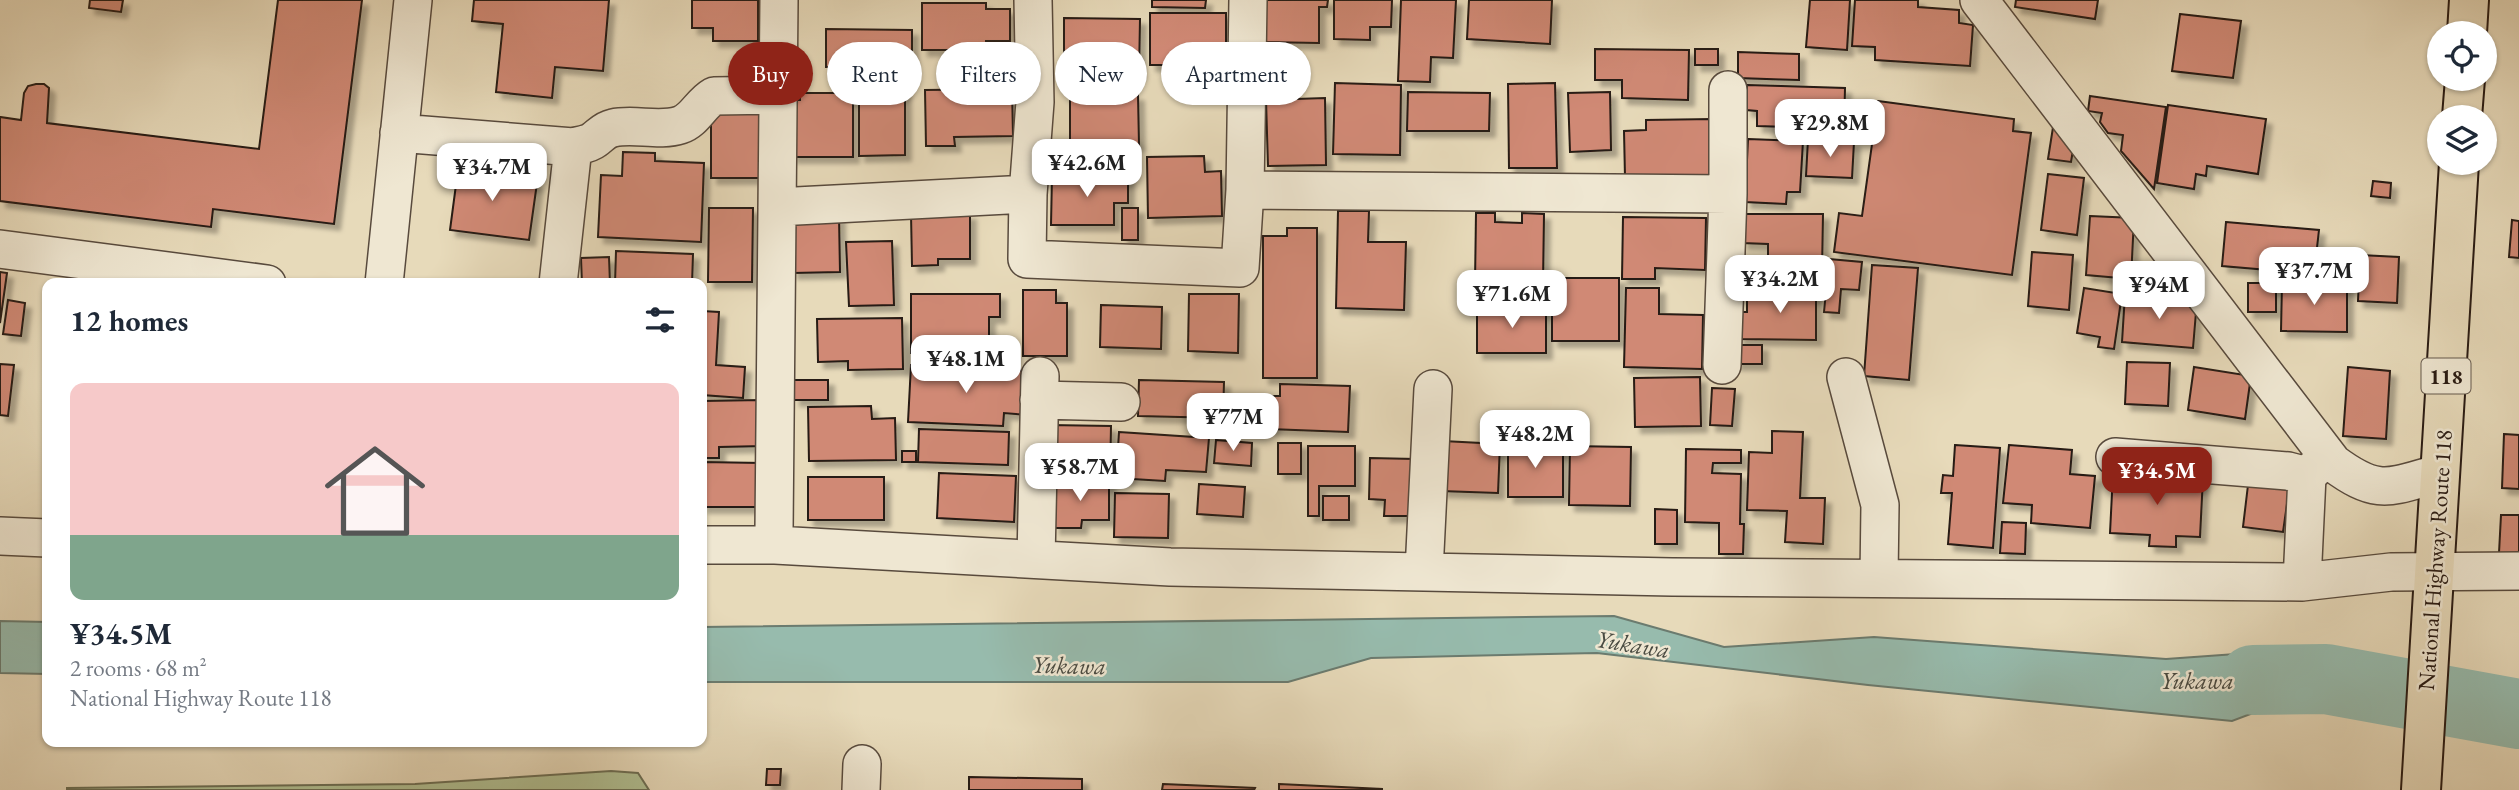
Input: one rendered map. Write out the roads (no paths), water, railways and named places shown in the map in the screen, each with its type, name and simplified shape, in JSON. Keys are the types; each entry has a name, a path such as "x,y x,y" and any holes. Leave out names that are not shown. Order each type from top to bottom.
{"highway":[{"path":"2468,21 2469,0"},
{"name":"National Highway Route 118","path":"2421,790 2458,175"}],"street":[{"path":"385,278 413,0"},
{"path":"779,0 779,42"},
{"path":"1033,0 1035,102 1028,194 1027,259 1240,268 1245,190 1248,0"},
{"path":"1979,0 2317,466 2302,582"},
{"path":"1723,365 1728,90"},
{"path":"399,133 573,147 592,142 603,131 615,128 671,127 682,124 691,119 706,100 714,96 728,96"},
{"path":"774,531 778,105"},
{"path":"559,278 573,147"},
{"path":"1245,190 1728,194"},
{"path":"777,207 1028,194"},
{"path":"0,248 222,278"},
{"path":"1846,377 1880,505 1879,578"},
{"path":"1035,559 1039,388 1121,402"},
{"path":"1424,572 1433,389"},
{"path":"2115,457 2288,471 2317,466 2385,488 2440,473"},
{"path":"0,536 42,538"},
{"path":"707,545 775,545 1170,567 1672,578 2302,582 2379,573 2433,580 2519,571"}],"water":[{"path":"1614,616 1724,647 1874,637 2166,659 2250,653 2314,660 2347,683 2309,692 2232,721 1868,685 1597,653 1371,658 1288,682 707,682 707,627"},
{"path":"0,621 42,622 42,674 0,673"}],"waterway":[{"name":"Yukawa","path":"2253,680 2326,679 2519,714"}]}
